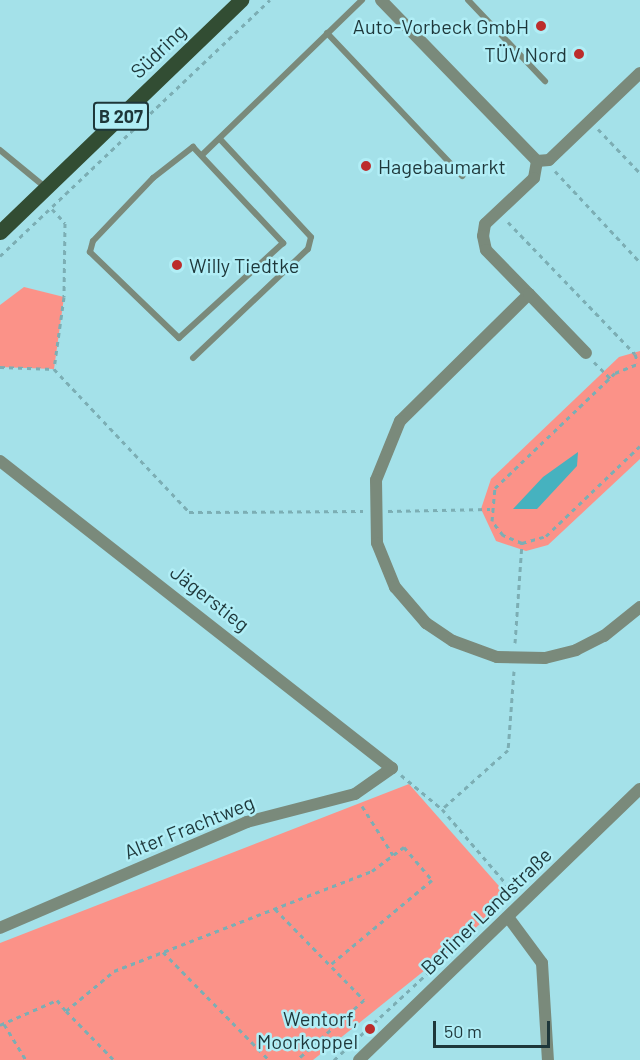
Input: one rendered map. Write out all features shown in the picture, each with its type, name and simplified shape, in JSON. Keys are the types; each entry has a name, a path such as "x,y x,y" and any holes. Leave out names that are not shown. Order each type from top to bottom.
{"main road":[{"name":"Südring","path":"0,232 241,0"}],"street":[{"path":"381,0 543,161"},
{"path":"586,353 486,250 485,224 534,178 543,161 590,122 640,73"},
{"path":"529,294 400,422 379,465 373,512 380,551 395,587 426,623 467,648 513,659 561,655 604,636 640,607"},
{"name":"Jägerstieg","path":"0,461 392,768"},
{"name":"Alter Frachtweg","path":"0,928 247,822 354,794 392,768"},
{"name":"Berliner Landstraße","path":"359,1060 640,789"},
{"path":"508,917 542,963 548,1060"}],"lane":[{"path":"202,155 362,0"},
{"path":"468,0 545,81"},
{"path":"327,33 462,176"},
{"path":"193,358 308,249 311,237 220,139"},
{"path":"193,147 202,155 283,243 179,338 90,252 93,241 153,178 193,147"},
{"path":"0,150 42,191"}],"path":[{"path":"0,256 270,0"},
{"path":"590,122 640,174"},
{"path":"543,161 640,262"},
{"path":"42,191 52,208 65,223 64,297 54,369"},
{"path":"498,212 635,354 639,363 610,378 498,485 490,509 499,532 522,543"},
{"path":"586,353 610,378"},
{"path":"0,367 54,369 189,512 373,512 490,509"},
{"path":"392,768 442,809"},
{"path":"354,794 393,855"},
{"path":"66,1011 114,971 372,871 404,847 432,880 330,965"},
{"path":"275,908 364,1000 297,1060"},
{"path":"163,952 269,1060"},
{"path":"26,1060 2,1024 57,1000 114,1060"}],"shaded area":[{"path":"24,287 64,297 54,369 0,367 0,305"},
{"path":"640,351 640,459 548,545 526,551 496,541 481,509 491,479 619,357"},
{"path":"409,784 506,894 502,904 460,942 313,1060 0,1060 0,943"}],"water":[{"path":"578,452 577,466 537,509 513,509 543,477"}],"place":[{"name":"Auto-Vorbeck GmbH","path":"541,26"},
{"name":"TÜV Nord","path":"579,54"},
{"name":"Hagebaumarkt","path":"366,166"},
{"name":"Willy Tiedtke","path":"177,265"},
{"name":"Wentorf, Moorkoppel","path":"370,1029"}]}
